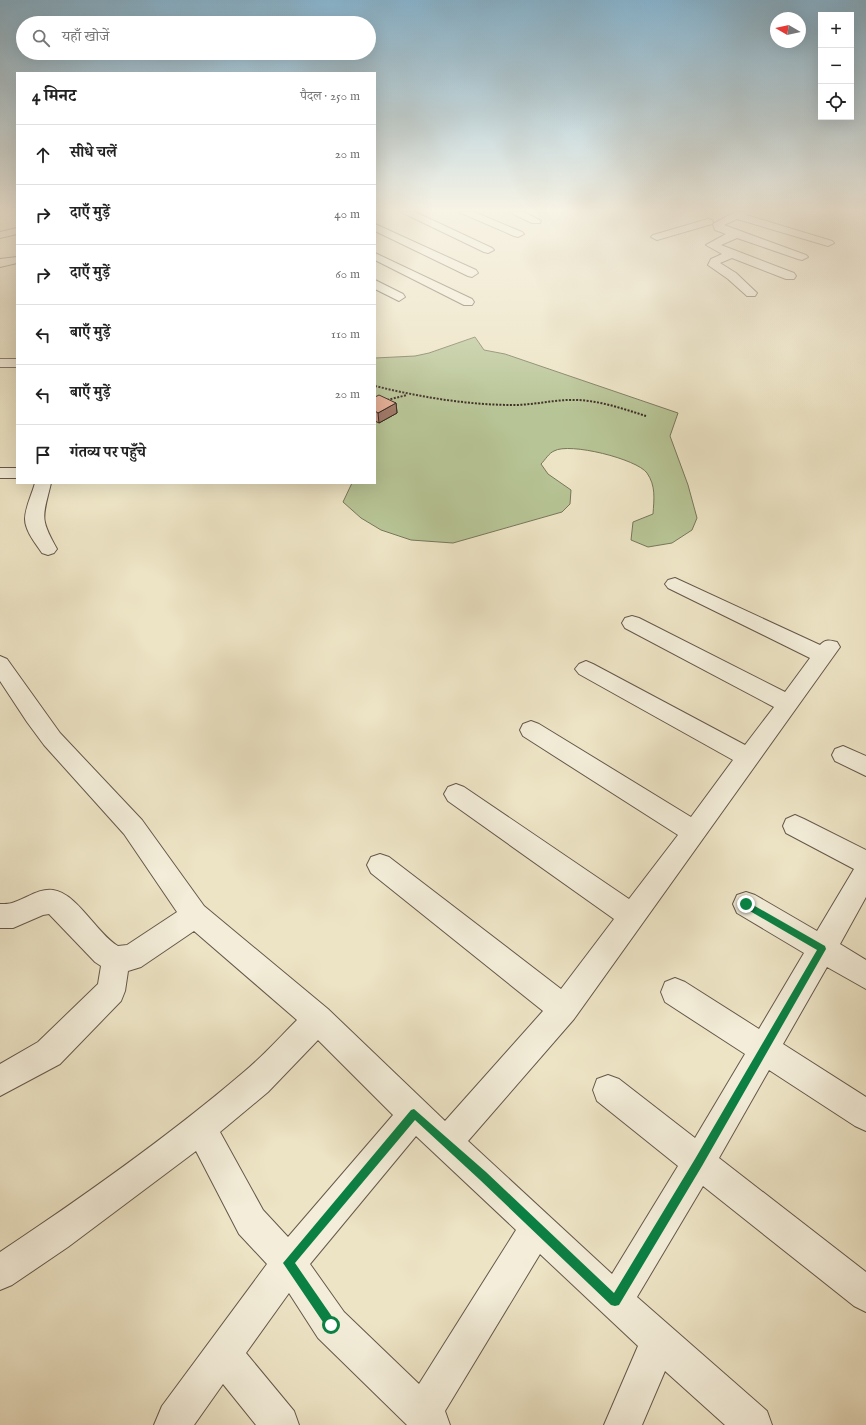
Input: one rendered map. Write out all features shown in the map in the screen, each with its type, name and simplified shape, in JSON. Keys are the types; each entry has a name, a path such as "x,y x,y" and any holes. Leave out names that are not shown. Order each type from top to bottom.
{"street":[{"path":"420,278 468,302"},
{"path":"735,278 751,293"},
{"path":"376,285 399,297"},
{"path":"0,363 16,362"},
{"path":"0,473 16,473"},
{"path":"43,484 34,519 36,528 48,549"},
{"path":"447,1142 564,1009 827,652 675,584"},
{"path":"632,623 788,704"},
{"path":"0,664 52,739 133,827 195,915 318,1019 414,1114 447,1142 615,1301 701,1377 738,1420"},
{"path":"586,669 749,758"},
{"path":"531,730 694,832"},
{"path":"843,755 866,767"},
{"path":"456,794 632,917"},
{"path":"795,826 866,863"},
{"path":"380,865 564,1009"},
{"path":"615,1301 699,1162 866,873"},
{"path":"0,916 13,916 40,903 53,902 66,912 105,953 116,959 131,958 195,915"},
{"path":"746,904 866,975"},
{"path":"0,1081 49,1053 111,991 116,959"},
{"path":"675,992 866,1115"},
{"path":"0,1272 56,1235 201,1128 257,1081 318,1019"},
{"path":"608,1090 866,1294"},
{"path":"173,1425 175,1420 288,1263 414,1114"},
{"path":"201,1128 251,1222 288,1263 331,1325 426,1419 538,1228"},
{"path":"623,1425 660,1342"},
{"path":"222,1354 280,1425"}],"path":[{"path":"376,386 408,395 476,403 516,405 578,400 611,406 646,416"},
{"path":"386,400 408,395"}],"green space":[{"path":"475,337 484,350 505,354 678,413 670,436 688,485 697,518 692,530 672,543 648,547 631,540 633,522 653,514 653,488 647,473 630,462 602,453 573,449 554,451 541,464 548,474 571,490 570,504 562,512 453,543 411,540 381,530 361,518 343,502 352,484 376,484 376,358 415,356 429,353"}],"building":[{"path":"379,395 396,403 378,413 376,412 376,396"}],"route":[{"path":"331,1325 288,1263 414,1114 447,1142 615,1301 699,1162 822,949 746,904"}]}
